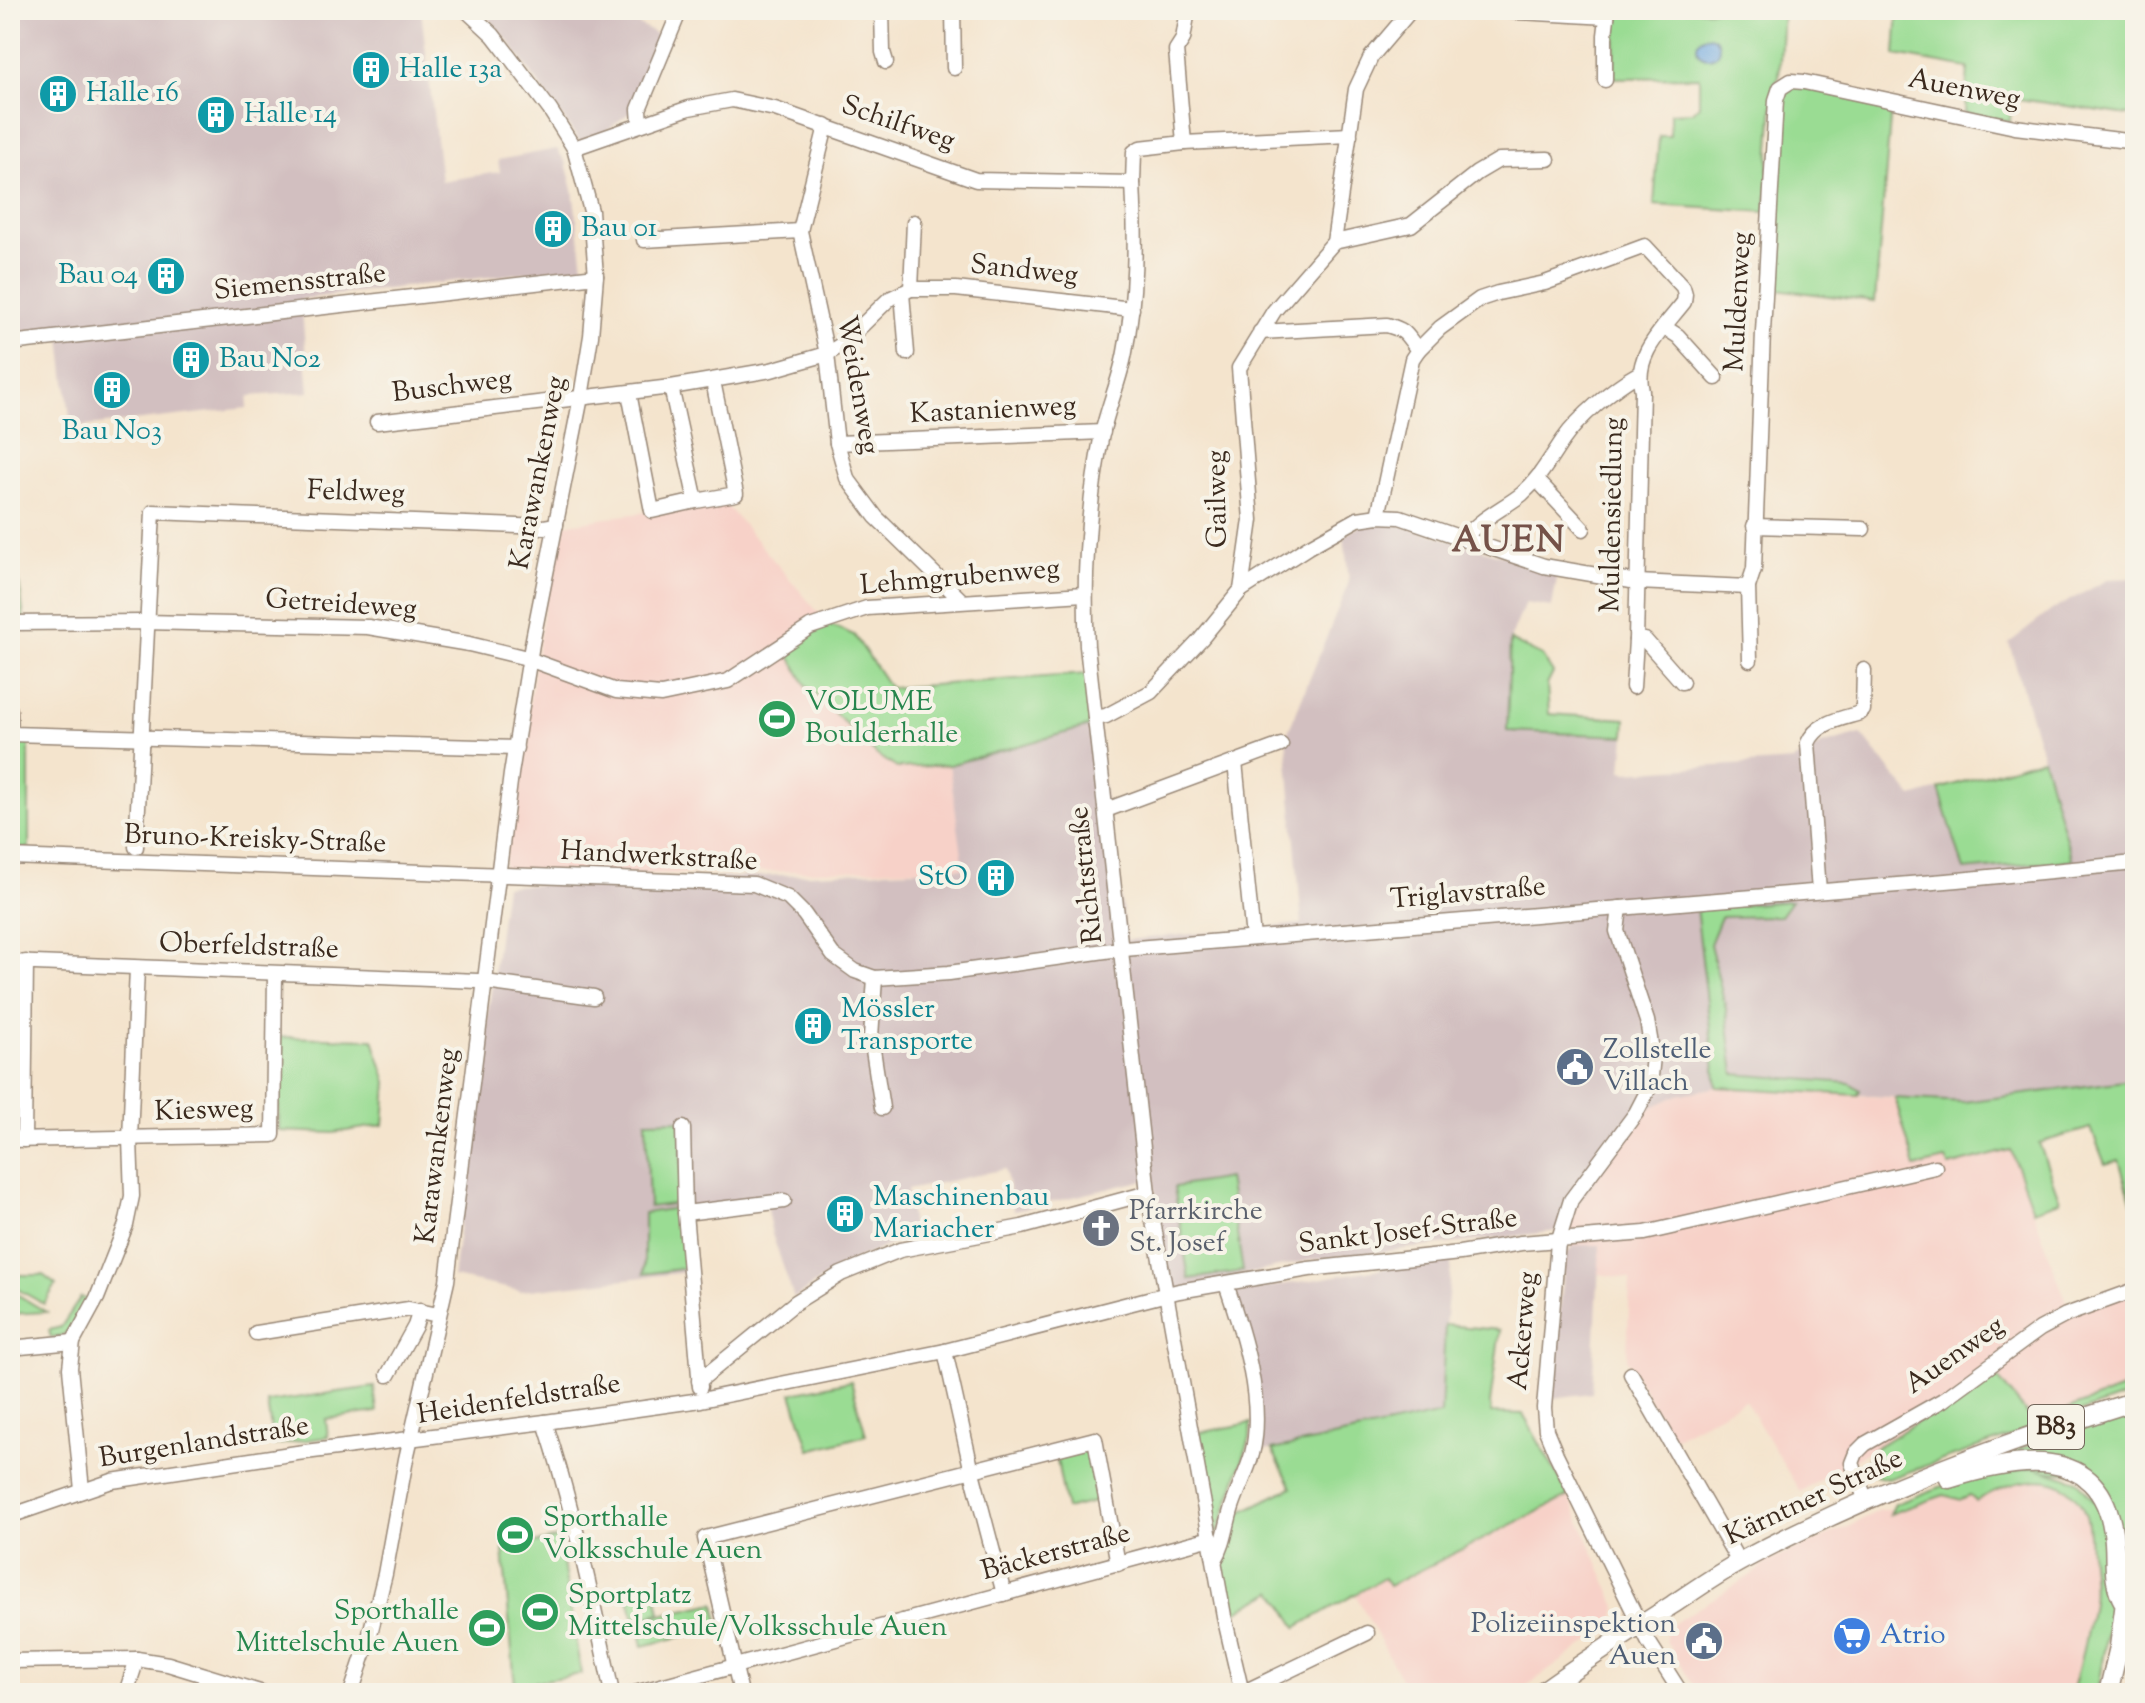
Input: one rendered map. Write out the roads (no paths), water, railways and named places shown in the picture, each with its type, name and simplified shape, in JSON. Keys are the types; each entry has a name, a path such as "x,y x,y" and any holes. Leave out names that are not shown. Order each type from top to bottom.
{"main road":[{"name":"Kärntner Straße","path":"1540,1693 1739,1562 1866,1501 2066,1423 2135,1401"},
{"path":"1923,1478 1938,1482 1966,1473 2036,1461 2052,1462 2076,1472 2093,1487 2111,1517 2116,1588 2130,1607"},
{"path":"2108,1693 2119,1647 2130,1631 2135,1528"}],"street":[{"name":"Karawankenweg","path":"410,1439 449,1267 516,748 530,659 581,397 591,336 596,276 591,211 574,148 550,110 493,35 466,10"},
{"path":"640,124 639,109 680,10"},
{"path":"882,10 886,62"},
{"path":"953,10 954,68"},
{"path":"1184,143 1176,50 1183,39 1188,10"},
{"path":"1411,10 1371,57 1356,89 1334,242 1411,225 1477,173 1499,160 1548,159"},
{"path":"1482,10 1608,14 1605,80"},
{"name":"Auenweg","path":"1784,84 1804,82 2015,127 2135,142"},
{"name":"Muldenweg","path":"1750,660 1748,587 1754,569 1776,100 1784,84"},
{"name":"Schilfweg","path":"574,148 689,108 732,100 775,109 976,180 1133,183"},
{"name":"Weidenweg","path":"826,126 800,231 827,354 837,443 847,478 876,517 961,600"},
{"path":"1133,183 1134,152 1140,148 1350,135"},
{"name":"Richtstraße","path":"1133,183 1137,242 1132,309 1125,355 1103,432 1091,503 1084,594 1087,646 1148,1193 1227,1635 1242,1693"},
{"path":"907,353 906,291 914,222"},
{"path":"644,240 800,231"},
{"name":"Gailweg","path":"1241,590 1251,520 1239,368 1260,332 1299,279 1334,242"},
{"name":"Muldensiedlung","path":"1418,350 1440,328 1480,299 1545,283 1645,246 1683,287 1684,302 1649,345 1638,374 1642,391 1636,640 1645,640 1682,682"},
{"name":"Siemensstraße","path":"10,343 596,276"},
{"name":"Sandweg","path":"906,291 956,289 1132,309"},
{"path":"581,397 713,381 771,370 827,354 844,343 889,299 906,291"},
{"path":"1260,332 1387,325 1404,330 1418,350 1412,359 1378,516"},
{"path":"1664,327 1678,336 1716,378"},
{"name":"Muldensiedlung","path":"1465,540 1469,530 1507,506 1537,480 1570,430 1625,381 1638,374"},
{"path":"629,393 652,511 736,494 713,381"},
{"path":"671,387 696,501"},
{"name":"Buschweg","path":"377,422 581,397"},
{"name":"Kastanienweg","path":"837,443 1103,432"},
{"name":"Muldensiedlung","path":"1537,480 1583,529"},
{"name":"Feldweg","path":"145,622 153,512 556,525"},
{"path":"1095,718 1106,716 1151,692 1201,639 1241,590 1358,519 1400,517 1544,566 1637,582 1748,587"},
{"path":"1754,526 1863,529"},
{"name":"Lehmgrubenweg","path":"530,659 616,691 661,695 728,681 810,627 867,608 1084,594"},
{"path":"136,847 145,622"},
{"name":"Getreideweg","path":"10,623 145,622 368,627 469,644 530,659"},
{"path":"1633,687 1636,640"},
{"path":"1819,891 1808,743 1816,730 1826,724 1860,713 1864,670"},
{"path":"10,710 11,734 516,748"},
{"path":"1106,810 1281,745"},
{"path":"1235,762 1253,938"},
{"name":"Bruno-Kreisky-Straße","path":"10,857 499,875"},
{"name":"Triglavstraße","path":"1121,950 2135,863"},
{"name":"Handwerkstraße","path":"499,875 754,884 788,898 804,914 833,955 855,971 875,978"},
{"name":"Ackerweg","path":"1620,908 1617,931 1647,1021 1653,1056 1650,1086 1636,1113 1571,1200 1558,1242 1544,1408 1546,1430 1556,1454 1640,1626 1681,1693"},
{"path":"882,1108 871,1037 875,978 949,973 1121,950"},
{"name":"Oberfeldstraße","path":"10,962 486,982"},
{"name":"Kiesweg","path":"26,962 17,1140 273,1135 275,975"},
{"path":"82,1490 70,1368 73,1342 97,1298 126,1225 132,1196 130,1139 137,968"},
{"path":"486,982 594,997"},
{"path":"683,1128 685,1213 701,1400"},
{"name":"Sankt Josef-Straße","path":"701,1400 945,1351 1167,1294 1309,1269 1460,1253 1521,1243 1645,1233 1935,1167"},
{"path":"699,1381 796,1302 841,1274 900,1250 1022,1227 1148,1193"},
{"path":"685,1213 784,1201"},
{"name":"Richtstraße","path":"1215,1560 1222,1550 1231,1511 1252,1454 1255,1410 1244,1335 1226,1284"},
{"name":"Auenweg","path":"1866,1501 1852,1463 1865,1444 1943,1400 2040,1329 2066,1315 2135,1290"},
{"path":"256,1333 409,1309 438,1315"},
{"path":"388,1375 415,1326 420,1310"},
{"path":"10,1348 73,1342"},
{"path":"945,1351 1004,1594"},
{"path":"1631,1374 1739,1562"},
{"name":"Heidenfeldstraße","path":"351,1693 385,1574 410,1439 701,1400"},
{"path":"545,1422 568,1495 596,1609 612,1693"},
{"name":"Burgenlandstraße","path":"10,1516 112,1481 410,1439"},
{"path":"741,1693 705,1538 1095,1439 1118,1564"},
{"name":"Bäckerstraße","path":"635,1693 1211,1538"},
{"path":"1242,1693 1367,1633"},
{"path":"126,1693 137,1659"},
{"path":"10,1661 137,1659 168,1664 263,1693"}],"water":[{"path":"1704,36 1712,36 1719,47 1712,58 1704,58 1697,51 1697,43"}],"place":[{"name":"Halle 13a","path":"371,70"},
{"name":"Halle 16","path":"58,94"},
{"name":"Halle 14","path":"216,115"},
{"name":"Bau 01","path":"553,229"},
{"name":"Bau 04","path":"166,276"},
{"name":"Bau N02","path":"191,360"},
{"name":"Bau N03","path":"112,390"},
{"name":"VOLUME Boulderhalle","path":"777,719"},
{"name":"StO","path":"996,878"},
{"name":"Mössler Transporte","path":"813,1026"},
{"name":"Zollstelle Villach","path":"1575,1067"},
{"name":"Maschinenbau Mariacher","path":"845,1214"},
{"name":"Pfarrkirche St. Josef","path":"1101,1228"},
{"name":"Sporthalle Volksschule Auen","path":"515,1535"},
{"name":"Sportplatz Mittelschule/Volksschule Auen","path":"540,1612"},
{"name":"Sporthalle Mittelschule Auen","path":"487,1628"},
{"name":"Atrio","path":"1852,1636"},
{"name":"Polizeiinspektion Auen","path":"1704,1641"}],"district":[{"name":"AUEN","path":"1509,542"}]}
